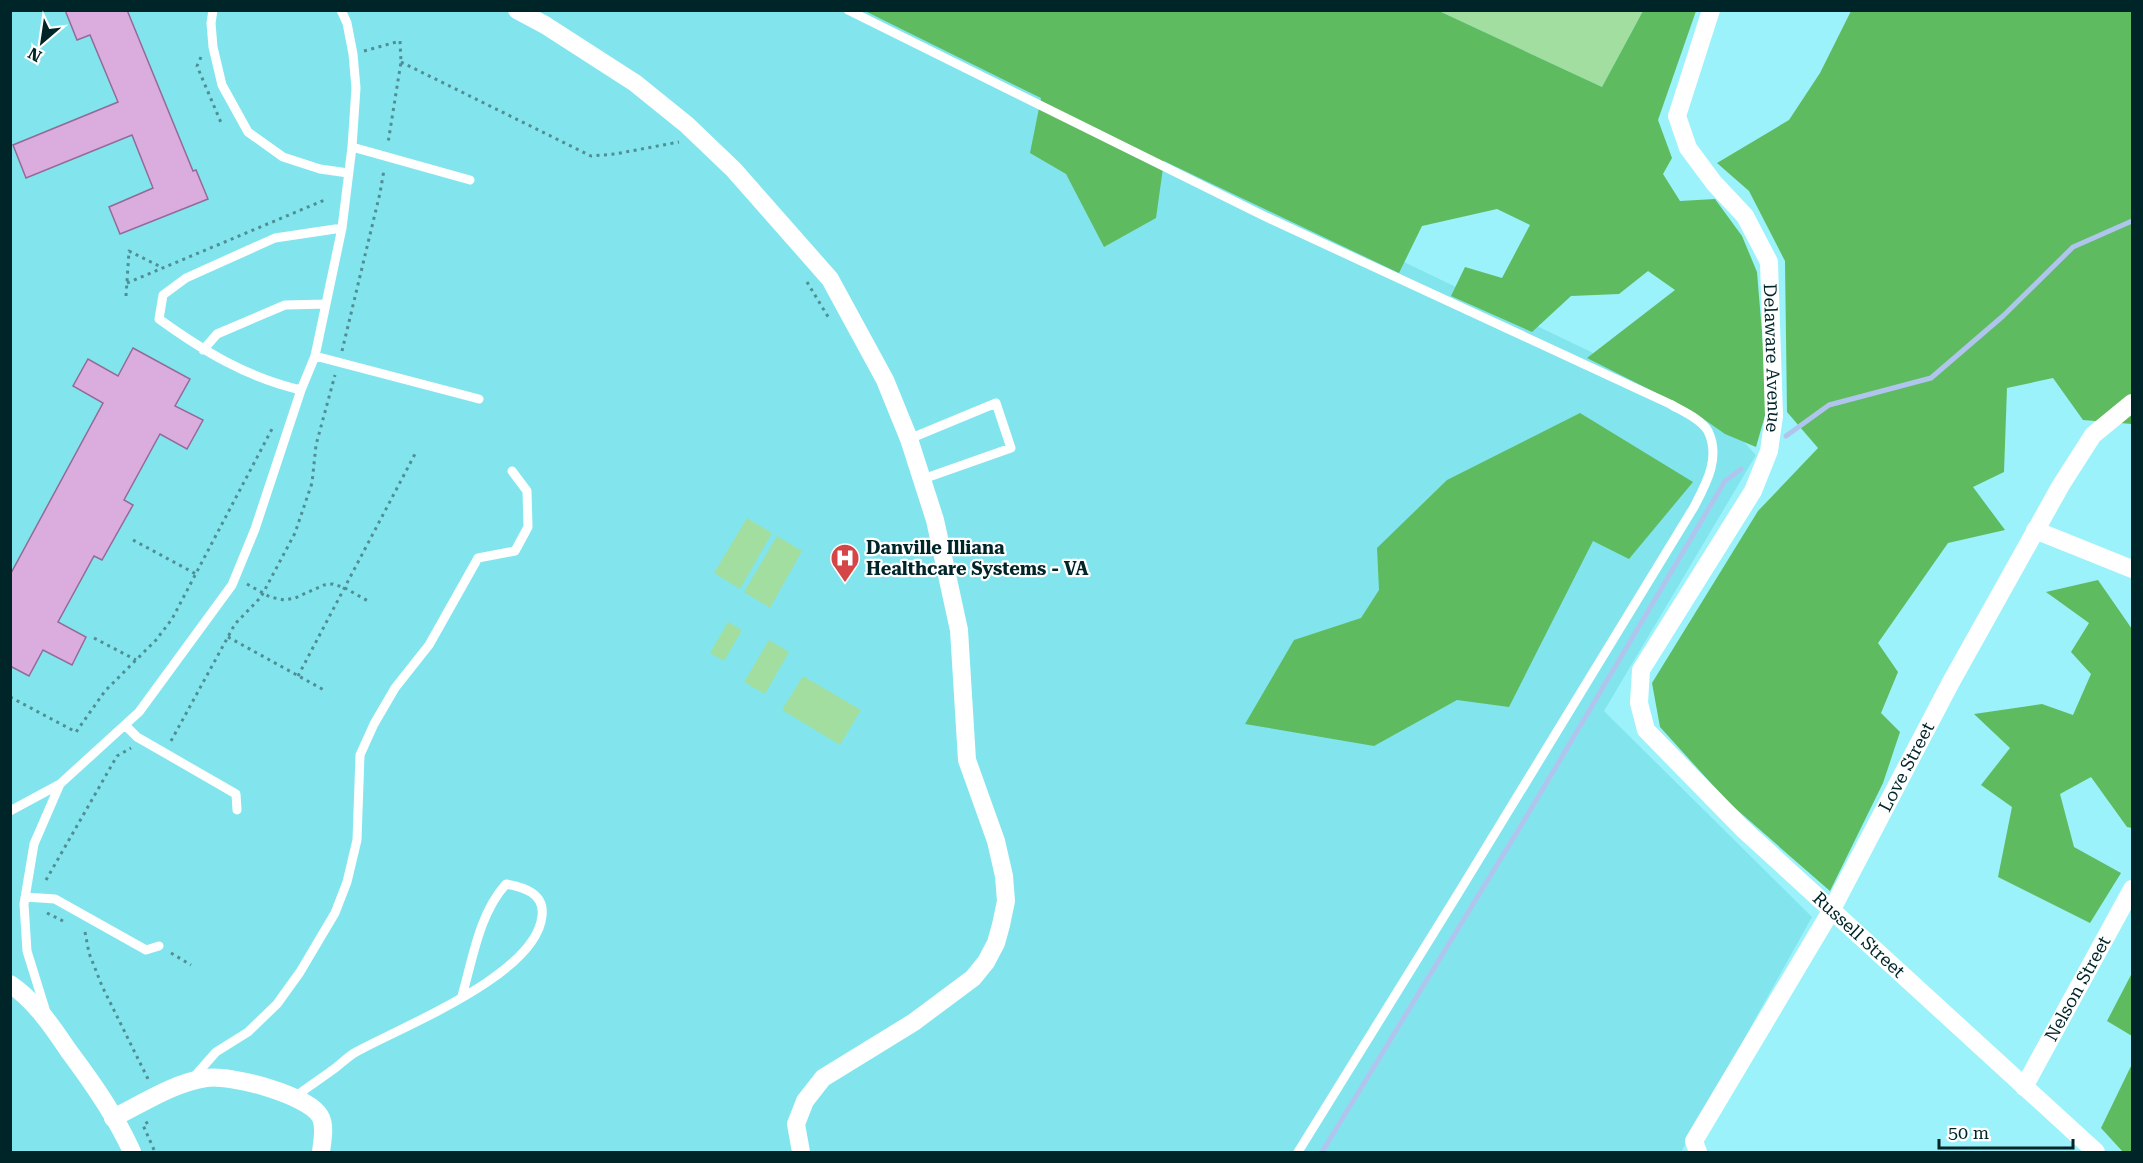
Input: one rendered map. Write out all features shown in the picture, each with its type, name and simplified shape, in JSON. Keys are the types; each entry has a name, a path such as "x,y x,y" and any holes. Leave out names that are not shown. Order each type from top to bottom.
{"street":[{"path":"517,10 545,25 635,83 687,125 734,170 830,279 885,380 909,439 935,520 960,630 967,760 996,841 1004,876 1006,901 996,943 986,962 973,978 914,1022 823,1078 805,1101 796,1124 801,1152"},
{"name":"Delaware Avenue","path":"1639,703 1641,670 1753,491 1769,451 1774,416 1769,262 1745,216 1714,183 1688,148 1677,116 1711,10"},
{"name":"Love Street","path":"1696,1147 1832,911 1951,682 2061,485 2093,435 2133,403"},
{"path":"2035,530 2133,569"},
{"name":"Russell Street","path":"1639,703 1646,730 1742,828 2096,1152"},
{"name":"Nelson Street","path":"2024,1087 2133,889"},
{"path":"10,984 21,991 50,1025 99,1092 132,1152"},
{"path":"113,1118 189,1082 207,1077 235,1079 266,1086 309,1104 321,1117 323,1133 321,1152"}],"lane":[{"path":"213,10 211,23 213,47 222,85 248,132 283,157 320,170 348,173"},
{"path":"10,811 60,784 139,712 232,585 255,530 301,390 315,356 342,228 348,190 356,88 353,54 341,10"},
{"path":"848,10 1264,216 1670,404 1694,418 1707,430 1713,450 1712,472 1694,507 1460,892 1298,1152"},
{"path":"352,147 470,180"},
{"path":"301,390 263,380 203,350 159,319 163,295 186,278 275,238 342,228"},
{"path":"203,350 217,334 285,305 326,304"},
{"path":"315,356 479,399"},
{"path":"909,439 996,403 1011,448 923,479"},
{"path":"189,1082 216,1052 248,1032 277,1004 300,972 335,913 347,882 357,840 360,755 374,724 395,688 429,645 478,558 515,551 528,527 527,491 513,471"},
{"path":"125,725 137,737 236,794 237,810"},
{"path":"50,1025 27,951 25,897 34,844 60,784"},
{"path":"294,1098 354,1053 432,1014 462,996 508,968 531,942 541,925 543,910 536,896 527,888 506,884 494,897 483,920 462,996"},
{"path":"25,897 55,898 146,950 159,945"}],"path":[{"path":"341,352 380,193 401,62 400,41 364,51"},
{"path":"401,62 591,156 683,142"},
{"path":"127,283 327,199"},
{"path":"126,296 129,251 163,268"},
{"path":"806,280 833,323"},
{"path":"163,737 171,741 235,624 263,593 295,533 312,483 316,445 336,373"},
{"path":"10,697 76,732 105,691 156,640 172,619 274,425"},
{"path":"298,676 416,454"},
{"path":"133,540 196,574"},
{"path":"247,584 263,593 284,600 296,598 324,585 333,584 368,601"},
{"path":"228,637 324,690"},
{"path":"94,638 136,660"},
{"path":"46,880 117,756 131,748"},
{"path":"46,912 66,922"},
{"path":"75,927 85,932 89,953 102,986 148,1080"},
{"path":"159,945 191,965"},
{"path":"150,1120 143,1125 155,1152"}],"shaded area":[{"name":"Danville Illiana Healthcare Systems - VA","path":"10,11 882,11 1716,412 1756,455 1604,711 1812,917 1681,1152 11,1152"}],"green space":[{"path":"865,11 1439,11 1602,87 1643,11 1696,11 1658,120 1672,158 1663,174 1680,201 1715,199 1742,236 1757,272 1768,405 1756,447 1725,434 1692,411 1587,358 1675,290 1648,271 1619,294 1571,296 1532,332 1451,296 1465,267 1502,278 1530,225 1497,209 1422,226 1399,273 1164,161 1156,218 1104,247 1066,174 1030,153 1041,98"},
{"path":"1439,11 1643,11 1602,87"},
{"path":"1851,11 2132,11 2132,424 2083,420 2053,378 2007,388 2004,472 1973,487 2005,530 1948,543 1878,643 1898,672 1881,713 1900,732 1883,783 1830,891 1728,802 1660,727 1652,683 1758,511 1818,448 1787,412 1785,261 1749,191 1717,163 1789,120 1820,73"},
{"path":"1580,413 1693,482 1629,559 1593,541 1509,707 1457,700 1374,746 1245,724 1294,640 1361,618 1379,590 1377,548 1447,480"},
{"path":"747,518 772,533 740,589 714,573"},
{"path":"777,536 802,551 770,608 744,592"},
{"path":"2098,580 2132,629 2132,828 2127,827 2091,777 2060,794 2074,847 2121,873 2090,923 1998,877 2012,807 1981,785 2010,748 1974,714 2042,704 2073,715 2091,674 2071,652 2089,623 2046,592"},
{"path":"728,622 742,630 724,661 710,653"},
{"path":"769,640 789,652 765,694 744,682"},
{"path":"803,676 861,710 840,745 782,710"},
{"path":"2132,973 2132,1036 2107,1021"},
{"path":"2132,1064 2132,1152 2123,1152 2101,1128"}],"building":[{"path":"65,10 127,10 193,171 196,170 208,199 120,234 109,207 153,188 132,135 26,178 13,145 118,102 90,35 77,40"},
{"path":"133,348 190,379 175,406 203,420 187,449 160,434 124,500 133,505 102,560 94,556 58,622 86,637 72,665 43,650 29,676 10,666 10,575 103,403 73,386 88,359 118,376"}],"waterway":[{"path":"1786,436 1829,405 1931,378 2003,316 2073,247 2132,221"},
{"path":"1322,1152 1528,814 1725,481 1741,469"}],"place":[{"name":"Danville Illiana Healthcare Systems - VA","path":"845,584"}]}
